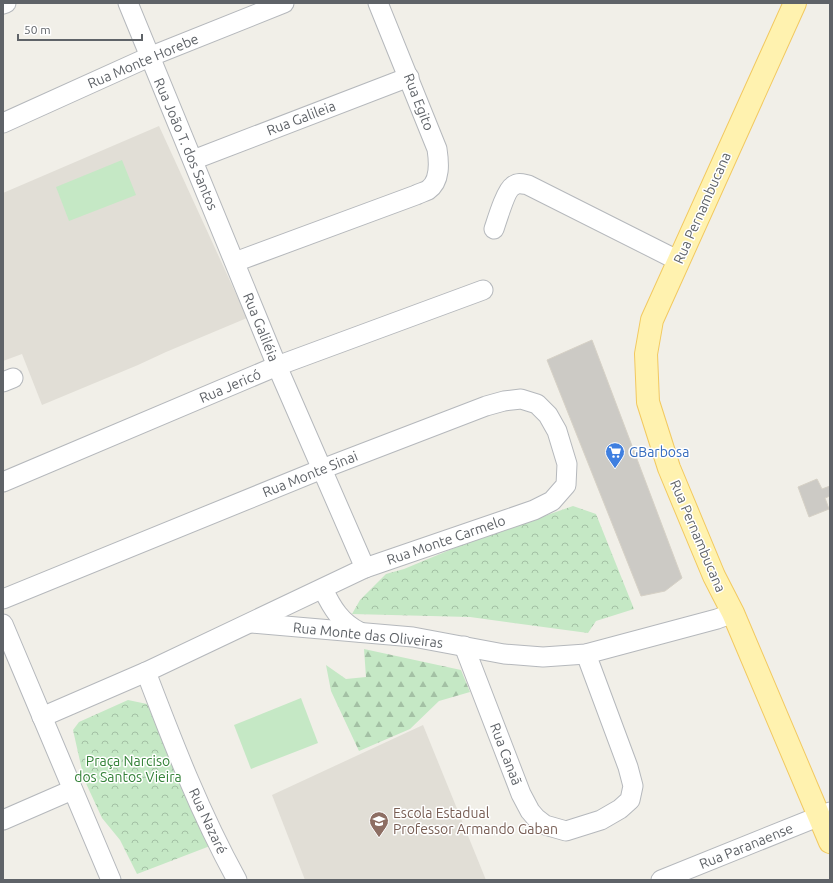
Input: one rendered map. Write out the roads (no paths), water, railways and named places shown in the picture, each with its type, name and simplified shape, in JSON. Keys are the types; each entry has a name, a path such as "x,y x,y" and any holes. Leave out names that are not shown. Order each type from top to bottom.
{"main road":[{"name":"Rua Pernambucana","path":"794,3 652,320 646,354 648,402 669,468 714,576 733,613 825,814 830,842"}],"street":[{"name":"Rua João T. dos Santos","path":"128,3 235,262"},
{"name":"Rua Monte Horebe","path":"3,123 149,56 284,3"},
{"name":"Rua Egito","path":"235,262 416,195 429,189 437,176 439,162 437,149 378,3"},
{"name":"Rua Galileia","path":"193,160 409,77"},
{"path":"494,229 509,189 518,183 528,185 679,261"},
{"name":"Rua Galiléia","path":"235,262 365,568"},
{"name":"Rua Jericó","path":"3,482 278,366 483,290"},
{"name":"Rua Monte Sinai","path":"3,599 322,469 486,406 504,401 521,399 537,404 548,415 557,431 567,464 566,485"},
{"name":"Rua Monte Carmelo","path":"251,623 365,568 534,510 552,501 566,485"},
{"path":"322,589 339,618 347,625 359,632 379,634"},
{"name":"Rua Monte das Oliveiras","path":"42,717 146,672 251,623 413,637 504,654 543,657 586,654 717,619 733,613"},
{"path":"3,624 111,880"},
{"name":"Rua Canaã","path":"464,646 521,794 530,811 545,826 566,831 602,820 620,809 630,800 633,786 628,767 586,654"},
{"name":"Rua Nazaré","path":"146,672 199,804 221,851 237,880"},
{"path":"3,820 72,790"},
{"name":"Rua Paranaense","path":"661,880 825,814"}],"place":[{"name":"GBarbosa","path":"615,469"},
{"name":"Escola Estadual Professor Armando Gaban","path":"379,838"}],"park label":[{"name":"Praça Narciso dos Santos Vieira","path":"128,770"}]}
